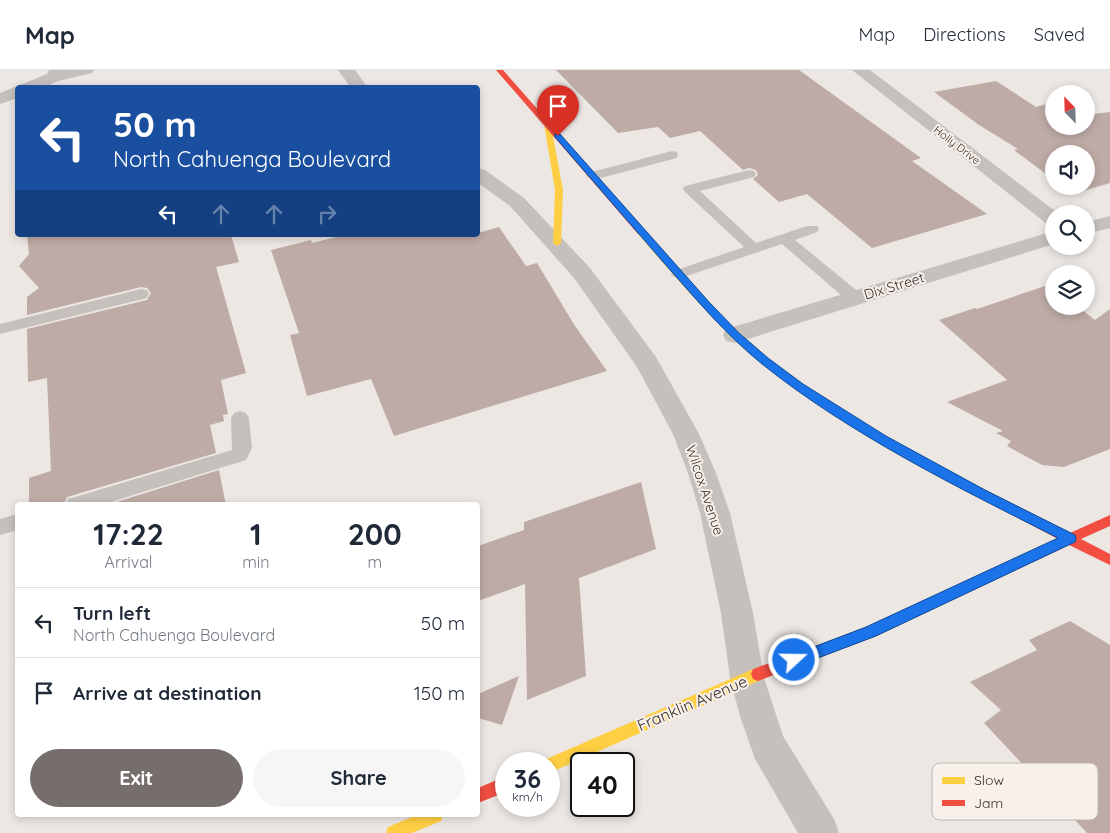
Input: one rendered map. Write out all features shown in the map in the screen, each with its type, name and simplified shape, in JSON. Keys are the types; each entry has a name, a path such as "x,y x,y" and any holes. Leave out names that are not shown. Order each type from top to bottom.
{"main road":[{"path":"500,70 735,335 799,387 882,439 981,494 1110,560"},
{"path":"546,122 559,190 557,243"},
{"name":"Franklin Avenue","path":"560,760 747,678 871,632 1110,520"},
{"path":"480,795 495,789"},
{"path":"394,833 430,817"}],"street":[{"path":"32,85 55,73 86,70"},
{"path":"346,70 358,85"},
{"name":"Holly Drive","path":"860,70 1045,213"},
{"path":"0,99 15,92"},
{"name":"Wilcox Avenue","path":"480,175 517,202 582,272 647,363 686,434 702,473 715,513 738,613 747,678 768,746 820,833"},
{"path":"1095,226 1110,222"},
{"name":"Dix Street","path":"735,335 1045,240"}],"lane":[{"path":"593,176 672,155"},
{"path":"749,174 690,189 754,249"},
{"path":"679,274 812,229"},
{"path":"784,238 855,298"},
{"path":"0,329 141,294"},
{"path":"85,502 239,454 243,448 240,418"},
{"path":"0,528 15,523"}],"building":[{"path":"556,70 799,70 921,158 912,161 987,214 872,248 807,194 779,202 753,179 758,175 756,170 749,168 743,170 700,131 670,138 658,127 618,133"},
{"path":"996,81 1036,107 1045,104 1045,135 1095,135 1095,114 1110,112 1110,183 1095,187 1095,145 1045,145 1045,173 1014,150 1018,149 979,125 934,92"},
{"path":"499,227 526,266 537,263 575,326 607,371 394,436 371,379 307,396 290,335 299,333 271,250 311,240 312,243 336,237 480,237 480,232"},
{"path":"27,237 232,237 239,262 216,267 246,373 221,380 228,414 223,415 224,421 210,425 216,453 67,497 64,502 29,502 29,478 51,471 47,378 28,382 27,329 147,300 151,293 147,288 141,287 27,315 27,297 39,288 19,266 29,254"},
{"path":"1045,286 1045,315 1089,315 1095,320 1110,309 1110,449 1064,467 1042,465 1007,446 1011,441 996,433 1003,431 947,402 1007,380 939,320 975,308 977,309"},
{"path":"219,470 225,502 117,502"},
{"path":"641,482 656,549 579,578 586,676 527,700 525,584 480,600 480,545 524,530 524,522"},
{"path":"1070,621 1110,645 1110,833 1087,833 1075,820 1098,820 1098,763 1021,763 984,723 1001,710 970,682 1037,650 1029,640"},
{"path":"519,676 502,725 480,719 480,693"}],"traffic: slow":[{"path":"547,126 559,190 557,243"},
{"path":"641,232 680,277 735,335 769,364 831,408 917,459"},
{"path":"560,760 758,674"},
{"path":"394,833 430,817"}],"traffic: jam":[{"path":"499,70 641,232"},
{"path":"917,459 1110,560"},
{"path":"758,674 871,632 1110,520"},
{"path":"480,795 495,789"}],"route":[{"path":"558,136 705,304 735,335 764,360 799,387 882,439 981,494 1070,539 871,632 794,660"}]}
